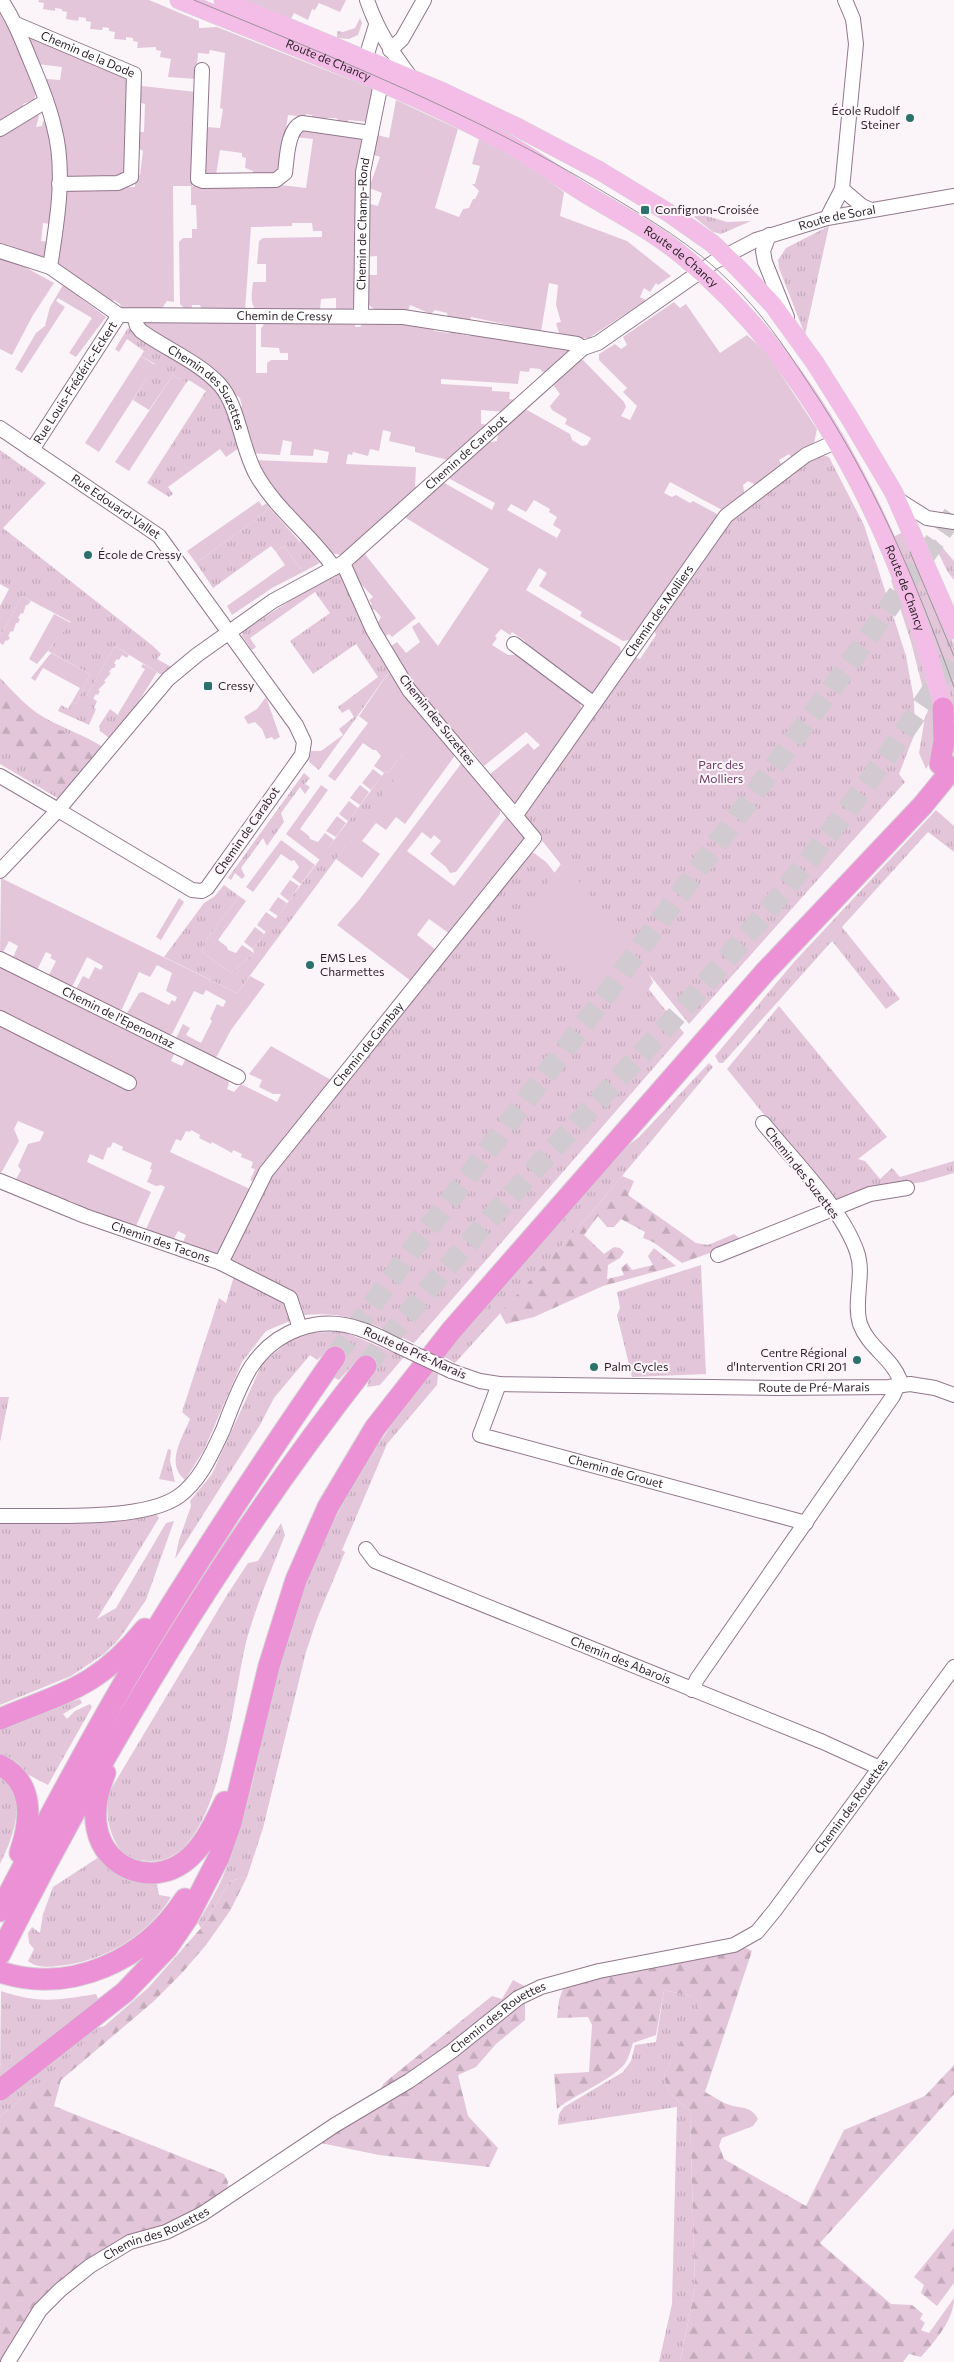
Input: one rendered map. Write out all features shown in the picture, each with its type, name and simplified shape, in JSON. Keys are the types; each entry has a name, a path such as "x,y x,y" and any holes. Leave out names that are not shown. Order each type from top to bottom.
{"highway":[{"path":"924,805 949,763 944,741 949,713"},
{"path":"15,1982 56,1980 91,1972 121,1959 153,1936 178,1909 198,1878 214,1839 225,1802 258,1658 282,1582 308,1520 332,1475 357,1436 396,1382 436,1332 761,961 949,763"},
{"path":"0,2090 105,2009 143,1975 167,1948 197,1901 219,1856 236,1808 269,1666 296,1580 328,1507 375,1428 451,1331 765,972 924,805 939,793 954,789"},
{"path":"0,1910 86,1749 204,1555 335,1356"},
{"path":"0,1954 80,1800 123,1723 172,1644 248,1526 302,1450 366,1366"},
{"path":"0,1719 71,1691 108,1668 128,1650 204,1555"},
{"path":"123,1723 96,1804 99,1836 106,1850 116,1862 129,1869 143,1873 157,1873 176,1867 201,1845 225,1802"},
{"path":"0,1765 11,1772 20,1783 27,1798 29,1820 26,1835 0,1910"},
{"path":"0,1972 15,1982 43,1989 71,1986 96,1980 119,1970 158,1944 197,1901"}],"main road":[{"name":"Route de Chancy","path":"179,0 375,81 442,111 523,152 581,191 661,240 701,271 742,313 783,361 835,442 872,510 900,571 923,635 949,713 954,742"},
{"name":"Route de Chancy","path":"223,0 412,79 515,126 591,166 685,223 725,255 758,289 793,331 849,416 897,499 954,630"}],"street":[{"name":"Chemin de la Dode","path":"2,0 16,24 46,101 58,145 59,184 50,267"},
{"path":"367,0 381,38 412,79"},
{"path":"381,38 402,39 424,0"},
{"path":"828,218 842,189 856,36 851,12 845,0"},
{"name":"Chemin de la Dode","path":"16,24 134,74 131,177 118,183 59,184"},
{"path":"375,81 363,68 364,59 381,38"},
{"path":"202,70 198,179 203,181 276,180 285,173 292,134 295,128 302,123 371,133"},
{"name":"Chemin de Champ-Rond","path":"361,316 362,189 371,133 375,81"},
{"path":"0,129 46,101"},
{"path":"842,189 862,206 872,210"},
{"name":"Route de Soral","path":"701,271 725,255 769,235 828,218 954,196"},
{"path":"769,235 763,251 793,331"},
{"path":"0,251 50,267 119,315"},
{"name":"Chemin de Carabot","path":"0,871 58,810 168,679 228,632 274,601 339,566 583,348 598,343 701,271"},
{"name":"Chemin de Cressy","path":"119,315 403,316 577,344 583,348"},
{"name":"Rue Louis-Frédéric-Eckert","path":"32,450 119,315"},
{"name":"Chemin des Suzettes","path":"134,316 137,326 141,331 209,376 224,391 231,406 245,451 257,475 292,522 327,557 339,566 373,630 409,690 534,838"},
{"name":"Rue Edouard-Vallet","path":"0,428 159,536 228,632"},
{"name":"Chemin des Molliers","path":"516,815 726,516 806,455 835,442"},
{"path":"897,499 927,518 954,522"},
{"path":"918,548 918,532 927,518"},
{"name":"Chemin de Carabot","path":"58,810 192,890 202,891 207,888 302,755 304,748 303,735 228,632"},
{"path":"514,644 594,704"},
{"path":"0,776 58,810"},
{"name":"Chemin de Gambay","path":"221,1263 266,1172 534,838"},
{"name":"Chemin de l'Epenontaz","path":"0,958 238,1077"},
{"path":"0,1018 130,1083"},
{"name":"Chemin des Suzettes","path":"763,1123 833,1210 857,1251 859,1260 858,1313 860,1324 866,1337 898,1375 899,1386"},
{"name":"Chemin des Tacons","path":"0,1181 85,1216 221,1263 290,1298 300,1328"},
{"path":"718,1255 870,1194 907,1188"},
{"name":"Route de Pré-Marais","path":"0,1516 144,1511 173,1500 202,1472 241,1388 257,1359 276,1340 300,1328 317,1324 344,1325 360,1329 451,1371 480,1381 499,1384 697,1388 899,1386 910,1384 926,1386 954,1396"},
{"name":"Chemin de Grouet","path":"499,1384 480,1435 806,1523"},
{"path":"692,1690 697,1679 899,1386"},
{"name":"Chemin des Abarois","path":"366,1550 375,1562 880,1768"},
{"name":"Chemin des Rouettes","path":"8,2362 40,2310 74,2278 121,2246 176,2227 202,2214 335,2125 409,2081 452,2051 518,1998 542,1987 599,1971 734,1945 750,1937 775,1910 954,1667"}],"green space":[{"path":"39,0 149,0 199,21 199,28 217,27 371,88 375,94 369,122 348,120 348,123 337,121 338,119 335,118 312,118 312,115 306,114 305,117 288,115 280,170 273,176 253,174 253,171 245,168 246,158 242,157 242,153 220,150 216,175 202,177 206,127 220,128 223,109 220,108 225,53 210,50 209,54 198,53 196,79 168,77 171,59 160,57 161,51 156,50 156,47 137,48 138,42 133,41 133,38 126,37 126,40 114,39 115,32 109,31 109,28 103,27 102,30 90,29 91,22 86,21 86,18 79,17 78,21 66,19 67,12 55,8 55,11 43,9 44,3 38,2"},
{"path":"245,0 346,0 340,12 319,3 315,10 312,9 308,20 294,13 291,19"},
{"path":"0,12 5,14 38,87 34,100 23,104 24,108 0,123"},
{"path":"360,18 362,23 358,35 349,39 337,38 337,31 343,32 355,28"},
{"path":"34,36 130,78 126,173 121,179 66,179 46,82 47,79 60,80 62,67 38,64 30,39"},
{"path":"142,86 196,92 192,186 281,185 306,188 313,139 295,137 300,129 364,139 356,181 355,303 351,311 339,311 336,308 336,298 321,299 320,310 257,311 254,308 252,298 253,282 266,282 266,264 257,264 259,241 263,238 322,237 322,231 313,231 312,223 292,223 292,226 251,227 245,311 202,311 200,305 192,305 191,311 187,311 180,304 179,242 183,238 192,238 192,229 197,229 196,205 191,205 191,186 173,186 174,302 167,301 160,311 123,311 120,304 114,300 108,303 56,264 63,189 135,187 135,176 140,175 143,151 136,147 140,132 144,132 145,104 138,102 139,88"},
{"path":"396,100 458,129 435,208 459,217 463,209 469,208 473,199 475,199 479,191 472,184 475,184 480,166 472,164 479,139 516,157 564,192 560,216 627,241 671,276 658,285 656,283 650,292 644,288 640,297 646,300 589,338 564,338 559,333 556,323 561,322 556,305 558,285 549,283 541,332 471,317 470,320 448,317 447,313 435,310 431,314 410,305 408,311 375,310 364,301 365,275 377,275 377,256 363,257 366,203 378,206 382,193 369,188 380,157 371,154 377,135 389,138"},
{"path":"36,113 39,116 36,127 42,126 43,121 47,122 52,160 51,224 43,223 41,241 49,242 47,259 0,245 0,135"},
{"path":"697,213 727,222 751,221 721,234 713,232 694,217"},
{"path":"829,226 805,335 779,268 778,260 786,248"},
{"path":"0,259 23,266 54,283 33,315 12,355 0,349"},
{"path":"63,285 106,317 76,357 69,353 92,318 58,298 56,301 65,307 22,373 15,369 36,333 45,326 50,307"},
{"path":"674,302 680,308 686,304 720,353 747,335 766,352 817,429 814,443 808,448 804,447 799,450 799,455 793,459 789,454 779,460 783,468 758,486 748,481 743,485 745,496 724,511 670,482 664,493 672,497 676,495 690,503 693,501 717,514 719,519 635,639 623,641 580,616 582,612 539,586 547,573 539,568 526,590 620,647 622,656 597,692 586,694 525,648 525,641 512,632 510,635 501,629 495,636 497,638 492,645 508,655 519,655 580,702 582,714 516,807 489,775 528,743 534,750 540,745 526,732 484,766 468,746 465,748 420,698 388,648 397,642 406,653 420,642 412,627 419,622 438,646 489,569 406,518 414,504 441,481 492,510 495,503 450,479 448,475 485,443 497,441 503,425 517,414 527,410 570,434 572,440 582,446 587,445 591,438 565,424 567,419 552,410 550,406 560,394 551,382 578,359 583,360 624,402 626,407 621,416 630,420 637,406 623,392 627,388 599,360 599,354 615,344 621,349 627,345 623,337","holes":["534,500 550,509 549,512 557,517 553,525 561,530 557,538 507,510 511,504 526,512"]},
{"path":"142,322 256,322 256,373 267,373 267,363 271,360 288,360 288,353 280,353 279,348 261,347 261,329 265,322 355,322 355,327 360,327 364,322 401,322 431,327 434,331 449,333 452,330 461,331 460,334 469,336 474,333 571,349 570,353 547,374 541,371 541,369 530,368 529,372 520,371 518,384 441,379 441,384 492,387 492,391 510,392 509,399 518,400 505,412 481,410 481,424 489,425 448,460 415,452 415,447 389,441 391,432 383,430 379,451 370,449 368,456 353,452 352,455 348,454 346,464 416,467 415,486 418,490 343,555 328,553 287,510 254,460 327,463 329,452 314,449 313,456 290,455 292,442 283,440 280,455 252,453 238,412 242,406 240,398 143,328"},
{"path":"128,328 204,376 224,399 239,448 226,457 220,449 168,487 173,494 169,497 147,483 206,391 189,380 186,383 173,375 149,410 133,400 155,364 141,356 144,351 127,339 119,352 115,349"},
{"path":"141,356 155,365 99,452 85,443"},
{"path":"173,375 186,383 129,471 115,462"},
{"path":"0,450 46,483 3,528 153,646 161,654 157,659 175,669 165,677 115,646 87,695 97,701 94,708 96,709 89,725 58,711 61,705 68,709 72,702 76,704 90,674 48,651 71,622 22,596 0,637 0,606 9,589 0,584"},
{"name":"Parc des Molliers","path":"817,453 829,457 864,525 906,656 914,700 915,733 899,774 905,782 689,1024 527,822 525,815 632,657 640,659 656,635 652,627 724,524"},
{"path":"259,501 262,506 267,503 269,507 262,515 196,563 187,551"},
{"path":"269,507 300,542 304,540 318,555 316,558 320,563 303,572 284,546 276,552 271,546 213,588 196,563 262,515"},
{"path":"903,532 954,644 954,711 930,629 893,537"},
{"path":"935,539 954,561 954,580 947,571 933,541"},
{"path":"284,546 303,572 272,588 232,615 227,606 285,565 276,552"},
{"path":"364,553 416,618 392,637 389,634 385,636 377,624 381,617 375,610 368,608 372,604 369,600 373,597 361,584 357,583 355,578 354,563"},
{"path":"343,572 391,669 319,770 309,762 311,751 321,751 343,735 339,729 354,717 349,709 342,713 338,707 378,677 356,644 313,674 290,641 330,613 315,592 250,638 256,647 252,650 242,636 243,631 299,595"},
{"path":"893,579 923,664 929,695 924,693 911,642 891,580"},
{"path":"22,596 31,601 26,605 23,614 21,613 18,618 20,619 16,623 13,632 11,631 8,636 10,637 8,641 6,640 3,645 0,643 0,637"},
{"path":"54,614 71,623 37,664 29,659"},
{"path":"115,646 129,655 127,658 122,655 119,660 117,659 114,663 116,665 104,681 106,682 98,690 100,691 98,695 96,694 93,699 87,695"},
{"path":"51,653 90,674 76,704 72,702 80,688 43,668 35,681 31,678"},
{"path":"143,664 157,672 126,722 118,714 145,669 141,667"},
{"path":"391,669 454,750 454,757 405,824 396,817 386,830 376,823 362,841 380,854 362,878 336,859 412,755 403,749 403,753 388,773 385,771 384,773 374,766 381,756 376,750 363,743 335,781 328,776 368,723 359,716"},
{"path":"0,678 22,701 37,713 106,749 59,799 0,764"},
{"path":"0,691 47,724 100,749 61,793 26,757 0,747"},
{"path":"266,697 280,737 274,740 272,737 266,739 262,729 255,722 248,724 244,717 257,709"},
{"path":"932,702 936,737 933,754 926,769 919,753 925,717"},
{"path":"110,709 127,722 112,740 100,731 99,726"},
{"path":"403,748 413,755 237,993 164,957 204,903 215,896 224,885 239,896 207,939 202,952 231,973 254,953 253,949 385,771 388,773 403,753"},
{"path":"463,761 500,805 500,814 456,872 450,873 446,867 430,854 441,841 434,835 431,839 422,832 407,851 454,886 509,814 529,838 450,934 429,919 417,935 436,950 411,981 337,925 359,900"},
{"path":"373,769 382,776 371,790 362,783"},
{"path":"304,773 310,778 305,784 310,787 305,794 300,787 281,813 284,822 267,846 263,838 241,868 245,876 242,879 235,873 231,880 228,878"},
{"path":"321,785 328,790 300,829 310,839 318,842 325,833 334,840 320,860 286,834"},
{"path":"360,785 369,792 360,805 350,798"},
{"path":"349,801 358,808 348,821 339,814"},
{"path":"936,810 954,826 954,852 928,832 842,927 900,999 886,1009 832,941 723,1063 719,1063 715,1056 794,962"},
{"path":"337,816 346,823 336,837 326,831"},
{"path":"281,840 315,865 301,884 292,877 299,867 294,860 291,861 281,854 253,892 246,887"},
{"path":"534,853 546,862 684,1033 414,1343 361,1320 335,1315 304,1315 299,1300 290,1289 229,1260 269,1174 528,854"},
{"path":"563,861 646,968 653,982 642,1000 636,1005 629,1005 523,917"},
{"path":"1,878 237,993 250,976 265,984 231,1030 217,1056 211,1060 178,1043 176,1038 183,1024 190,1028 186,1035 201,1043 212,1021 210,1019 217,1004 223,1007 226,1001 206,990 203,995 194,991 172,1034 166,1036 129,1018 127,1013 139,993 143,992 169,1005 172,1000 175,1002 177,997 166,991 172,973 157,965 150,977 139,972 122,1009 116,1011 79,992 77,987 83,976 89,979 95,967 101,970 103,966 87,957 73,985 68,987 48,977 56,961 50,958 52,955 46,952 36,972 12,960 18,946 9,941 2,954 0,954"},
{"path":"290,880 299,886 289,901 280,894"},
{"path":"239,896 246,901 218,940 228,950 236,953 242,945 254,953 231,973 202,952 207,939"},
{"path":"278,897 287,903 278,916 269,910"},
{"path":"179,898 184,902 161,940 156,937"},
{"path":"266,912 276,919 266,932 257,925"},
{"path":"255,927 264,934 253,949 244,942"},
{"path":"0,964 175,1052 171,1061 182,1066 187,1056 226,1076 229,1084 227,1089 234,1092 241,1084 277,1102 281,1094 273,1094 259,1087 262,1080 249,1074 271,1046 333,1081 256,1180 250,1181 255,1169 251,1168 253,1162 241,1157 242,1154 233,1150 232,1153 212,1142 211,1144 199,1138 200,1135 191,1130 190,1132 186,1131 181,1141 176,1139 170,1152 252,1190 222,1253 211,1255 184,1246 183,1242 186,1235 178,1231 174,1239 170,1241 148,1233 146,1229 165,1187 147,1182 152,1170 150,1169 152,1163 122,1150 123,1147 113,1142 110,1148 108,1147 103,1160 90,1154 87,1162 151,1192 136,1226 132,1228 78,1209 77,1204 69,1200 66,1206 15,1181 21,1170 18,1166 28,1144 40,1141 44,1132 18,1121 14,1129 19,1141 0,1175"},
{"path":"779,1006 887,1137 858,1159 865,1161 880,1179 892,1168 900,1177 954,1161 954,1173 923,1182 882,1188 838,1202 833,1199 727,1069"},
{"path":"709,1063 713,1067 587,1218 455,1363 443,1356 621,1151 639,1137"},
{"path":"622,1176 634,1181 628,1195 696,1243 708,1245 734,1234 743,1241 682,1263 653,1242 643,1238 645,1232 621,1219 614,1227 607,1227 598,1216 584,1235 604,1254 614,1247 620,1248 624,1252 620,1258 608,1265 607,1279 624,1275 621,1268 627,1263 632,1270 653,1265 648,1256 654,1248 676,1266 603,1286 534,1317 506,1324 500,1313 587,1218"},
{"path":"701,1265 706,1374 632,1377 617,1315 620,1308 617,1292"},
{"path":"234,1276 287,1302 292,1320 266,1331 242,1362 204,1450 185,1480 176,1466 177,1451 190,1419 182,1412 219,1298 226,1303"},
{"path":"342,1331 404,1357 380,1385 367,1387 371,1373 357,1360 339,1380 333,1377 329,1350 317,1360 310,1355 274,1398 260,1425 175,1559 179,1540 191,1506 190,1501 212,1474 263,1362 282,1347 284,1342 312,1333"},
{"path":"433,1372 438,1374 437,1385 387,1444 342,1550 345,1552 317,1619 306,1652 263,1828 247,1877 230,1881 201,1928 198,1923 223,1876 236,1843 284,1646 310,1573 343,1503 383,1437 428,1374"},
{"path":"0,1397 9,1397 0,1442"},
{"path":"168,1449 171,1450 170,1461 175,1482 159,1479"},
{"path":"157,1515 159,1518 97,1619 116,1608 166,1523 174,1521 146,1600 119,1639 104,1654 71,1676 0,1705 0,1522 131,1520"},
{"path":"281,1523 285,1535 248,1635 230,1728 210,1802 195,1832 177,1853 153,1861 130,1857 122,1852 112,1835 107,1808 108,1794 227,1595 248,1563 258,1561"},
{"path":"80,1699 82,1703 63,1714 67,1719 75,1711 90,1704 92,1707 48,1785 25,1773 15,1761 0,1754 0,1726"},
{"path":"0,1778 9,1785 15,1795 17,1806 13,1832 0,1864"},
{"path":"99,1857 118,1873 139,1881 157,1884 159,1895 171,1897 150,1924 137,1935 107,1953 91,1959 58,1966 50,1967 31,1963 28,1961 34,1949 29,1943 28,1933 32,1927 40,1933 43,1914 53,1887"},
{"path":"247,1877 230,1911 206,1945 153,2002 61,2080 54,2106 224,2174 228,2182 227,2192 195,2213 59,2286 4,2362 0,2362 0,2117 148,1988 201,1928 230,1881"},
{"path":"744,1947 752,1951 705,2092 727,2104 749,2110 758,2119 753,2126 722,2138 719,2146 724,2159 806,2206 844,2130 925,2096 954,2065 954,2094 820,2243 891,2304 912,2305 923,2314 920,2319 925,2323 921,2330 929,2333 954,2298 951,2314 947,2322 938,2337 921,2357 909,2354 903,2362 680,2362 695,2288 690,2111 669,2090 666,2085 665,2073 700,2002 690,1996 664,1990 656,2035 633,2043 627,2060 621,2068 557,2109 554,2074 589,2072 592,2025 588,2017 557,2018 559,2000 564,1986"},
{"path":"513,1980 530,1989 453,2047 379,2092 384,2083 492,1996 502,1999"},
{"path":"664,1990 690,1996 701,2002 665,2073 666,2085 669,2090 690,2111 695,2288 680,2362 659,2362 672,2304 677,2107 558,2125 559,2114 564,2107 623,2072 631,2061 635,2045 656,2042"},
{"path":"1,1991 27,1998 49,2000 96,1994 99,2001 0,2078"},
{"path":"525,1999 525,2020 496,2044 476,2067 458,2075 468,2116 498,2148 489,2167 379,2155 316,2142"},
{"path":"106,2026 0,2117 0,2102 95,2028"},
{"path":"954,2228 954,2283 937,2306 921,2293 924,2285 914,2277"}],"tunnel":[{"path":"335,1357 405,1259 587,1020 840,677 954,514"},
{"path":"366,1366 405,1317 486,1223 730,955 798,873 863,789 925,702 954,657"}],"tram line":[{"path":"194,0 351,65 505,137 555,163 638,212 671,233 717,269 742,294 772,330 831,418 852,455 872,492 907,567 954,687"},
{"path":"910,552 954,656"}],"place":[{"name":"École Rudolf Steiner","path":"910,118"},
{"name":"Confignon-Croisée","path":"645,210"},
{"name":"École de Cressy","path":"88,555"},
{"name":"Cressy","path":"208,686"},
{"name":"EMS Les Charmettes","path":"310,965"},
{"name":"Centre Régional d'Intervention CRI 201","path":"857,1360"},
{"name":"Palm Cycles","path":"594,1367"}]}
